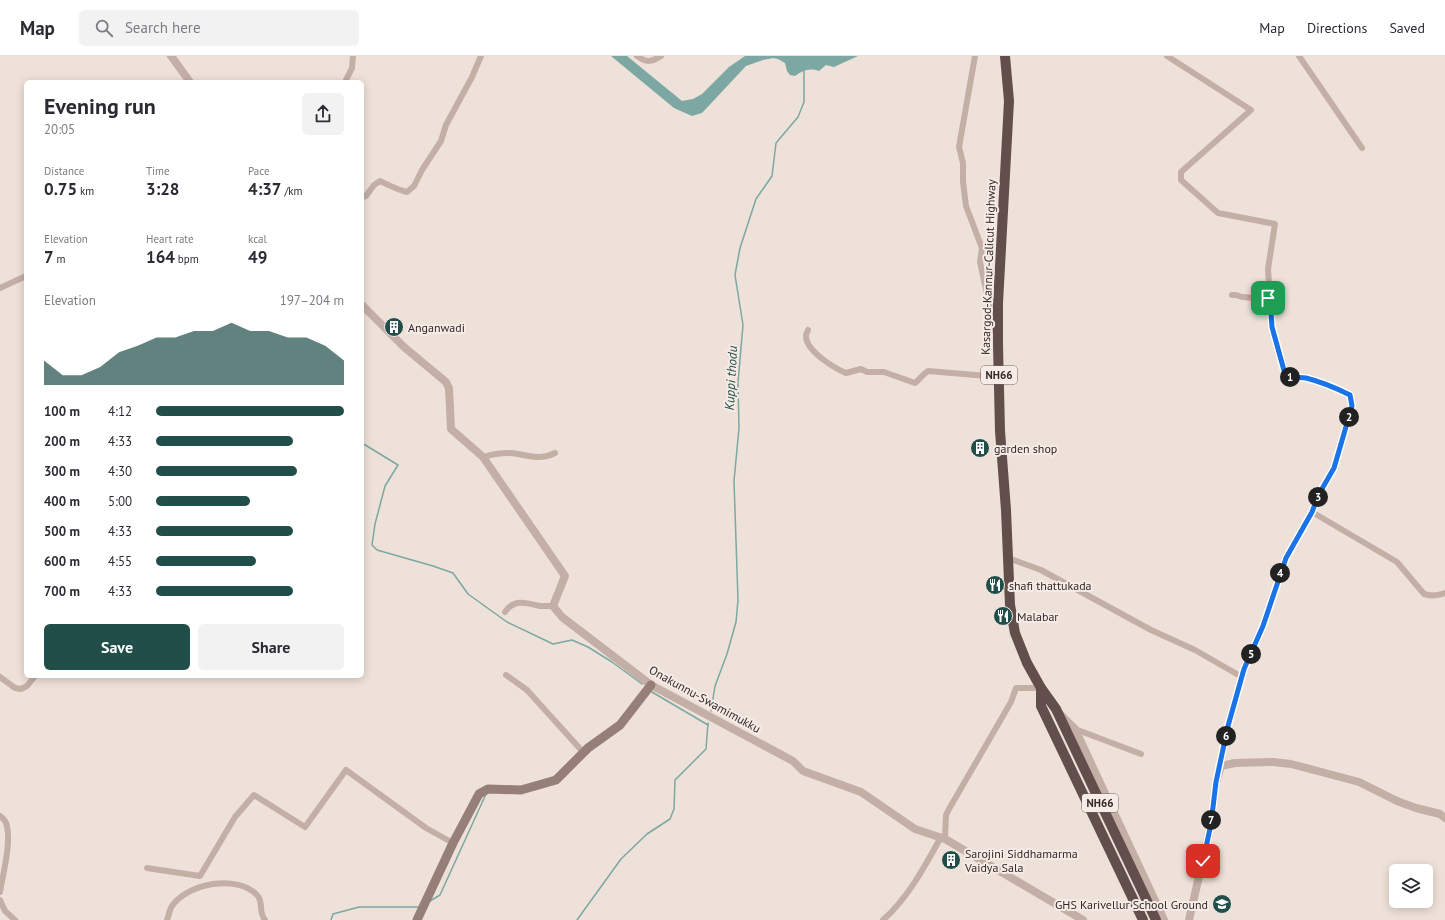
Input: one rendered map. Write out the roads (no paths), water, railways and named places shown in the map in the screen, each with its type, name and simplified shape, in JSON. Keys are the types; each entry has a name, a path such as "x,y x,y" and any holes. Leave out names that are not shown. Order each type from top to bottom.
{"highway":[{"name":"Kasargod-Kannur-Calicut Highway","path":"1005,56 1009,101 998,303 998,344 1000,431 1006,510 1010,606 1015,634 1027,663 1041,688 1056,709 1156,920"},
{"name":"Kasargod-Kannur-Calicut Highway","path":"1041,688 1041,706 1143,920"}],"main road":[{"path":"417,920 453,843 479,794 488,789 521,790 556,780 583,752 620,725 651,685"}],"street":[{"path":"171,56 189,80"},
{"path":"346,80 352,68 353,56"},
{"path":"364,196 366,196 374,184 380,181 398,190 408,192 414,186 422,170 441,141 446,125 472,77 481,56"},
{"path":"637,56 643,60 653,61 661,56"},
{"path":"975,56 959,147 963,163 963,182 966,206 982,248 980,262 998,344"},
{"path":"1167,56 1251,110 1181,172 1181,180 1218,213 1276,224 1268,270 1272,327 1285,374 1291,378 1304,378 1330,385 1350,395 1352,406 1334,468 1319,494 1312,512 1286,558 1263,626 1244,669 1228,726 1221,766 1216,782 1206,846 1189,920"},
{"path":"1299,56 1362,148"},
{"path":"0,288 24,277"},
{"path":"1232,295 1270,299"},
{"path":"364,307 404,347 446,382 449,388 451,429 483,456 565,576 553,606 541,606 517,602 507,608 505,612"},
{"path":"808,330 806,336 810,346 816,353 830,365 846,374 861,369 867,372 884,372 915,383 921,375 928,371 999,377"},
{"path":"483,456 510,453 544,458 555,453"},
{"path":"1312,512 1397,562 1424,594 1431,596 1445,593"},
{"path":"1008,558 1041,570 1151,630 1194,650 1242,677"},
{"name":"Onakunnu-Swamimukku","path":"553,606 562,617 651,685 793,761 803,770 861,792 915,829 943,838 1083,920"},
{"path":"506,675 527,690 583,752"},
{"path":"0,677 15,688 21,689 27,686 33,678"},
{"path":"883,920 919,877 943,838 948,809 1007,708 1016,688 1041,688"},
{"path":"1056,709 1075,729 1164,920"},
{"path":"1075,729 1141,754"},
{"path":"1221,766 1235,763 1273,762 1292,764 1359,782 1397,801 1416,808 1440,814 1445,818"},
{"path":"147,868 200,876 235,817 254,795 305,827 346,770 426,828 453,843"},
{"path":"0,816 7,824 8,835 0,892"},
{"path":"167,920 172,906 193,889 205,885 223,883 239,885 256,894 261,902 262,917 265,920"},
{"path":"0,900 5,911 15,920"}],"water":[{"path":"611,56 627,56 682,101 693,99 702,94 729,67 745,56 858,56 834,67 826,65 819,71 806,70 795,76 790,75 787,71 785,63 778,59 773,58 763,60 746,66 702,113 692,116 674,108"}],"waterway":[{"name":"Kuppi thodu","path":"711,711 715,686 727,654 736,622 738,600 734,481 739,428 738,382 743,325 735,275 740,248 756,199 772,176 776,143 798,117 804,102 804,69"},
{"path":"364,444 398,465 385,486 375,524 372,545 377,550 453,573 468,594 507,622 553,644 572,640 588,647 642,684"},
{"path":"652,692 708,725"},
{"path":"577,920 621,859 647,834 670,819 674,809 675,780 706,749 708,723"},
{"path":"430,901 440,895 486,794"},
{"path":"331,920 333,914 359,907 420,907"}],"place":[{"name":"Anganwadi","path":"394,327"},
{"name":"garden shop","path":"980,448"},
{"name":"shafi thattukada","path":"995,585"},
{"name":"Malabar","path":"1003,616"},
{"name":"Sarojini Siddhamarma Vaidya Sala","path":"951,860"},
{"name":"GHS Karivellur School Ground","path":"1222,904"}]}
